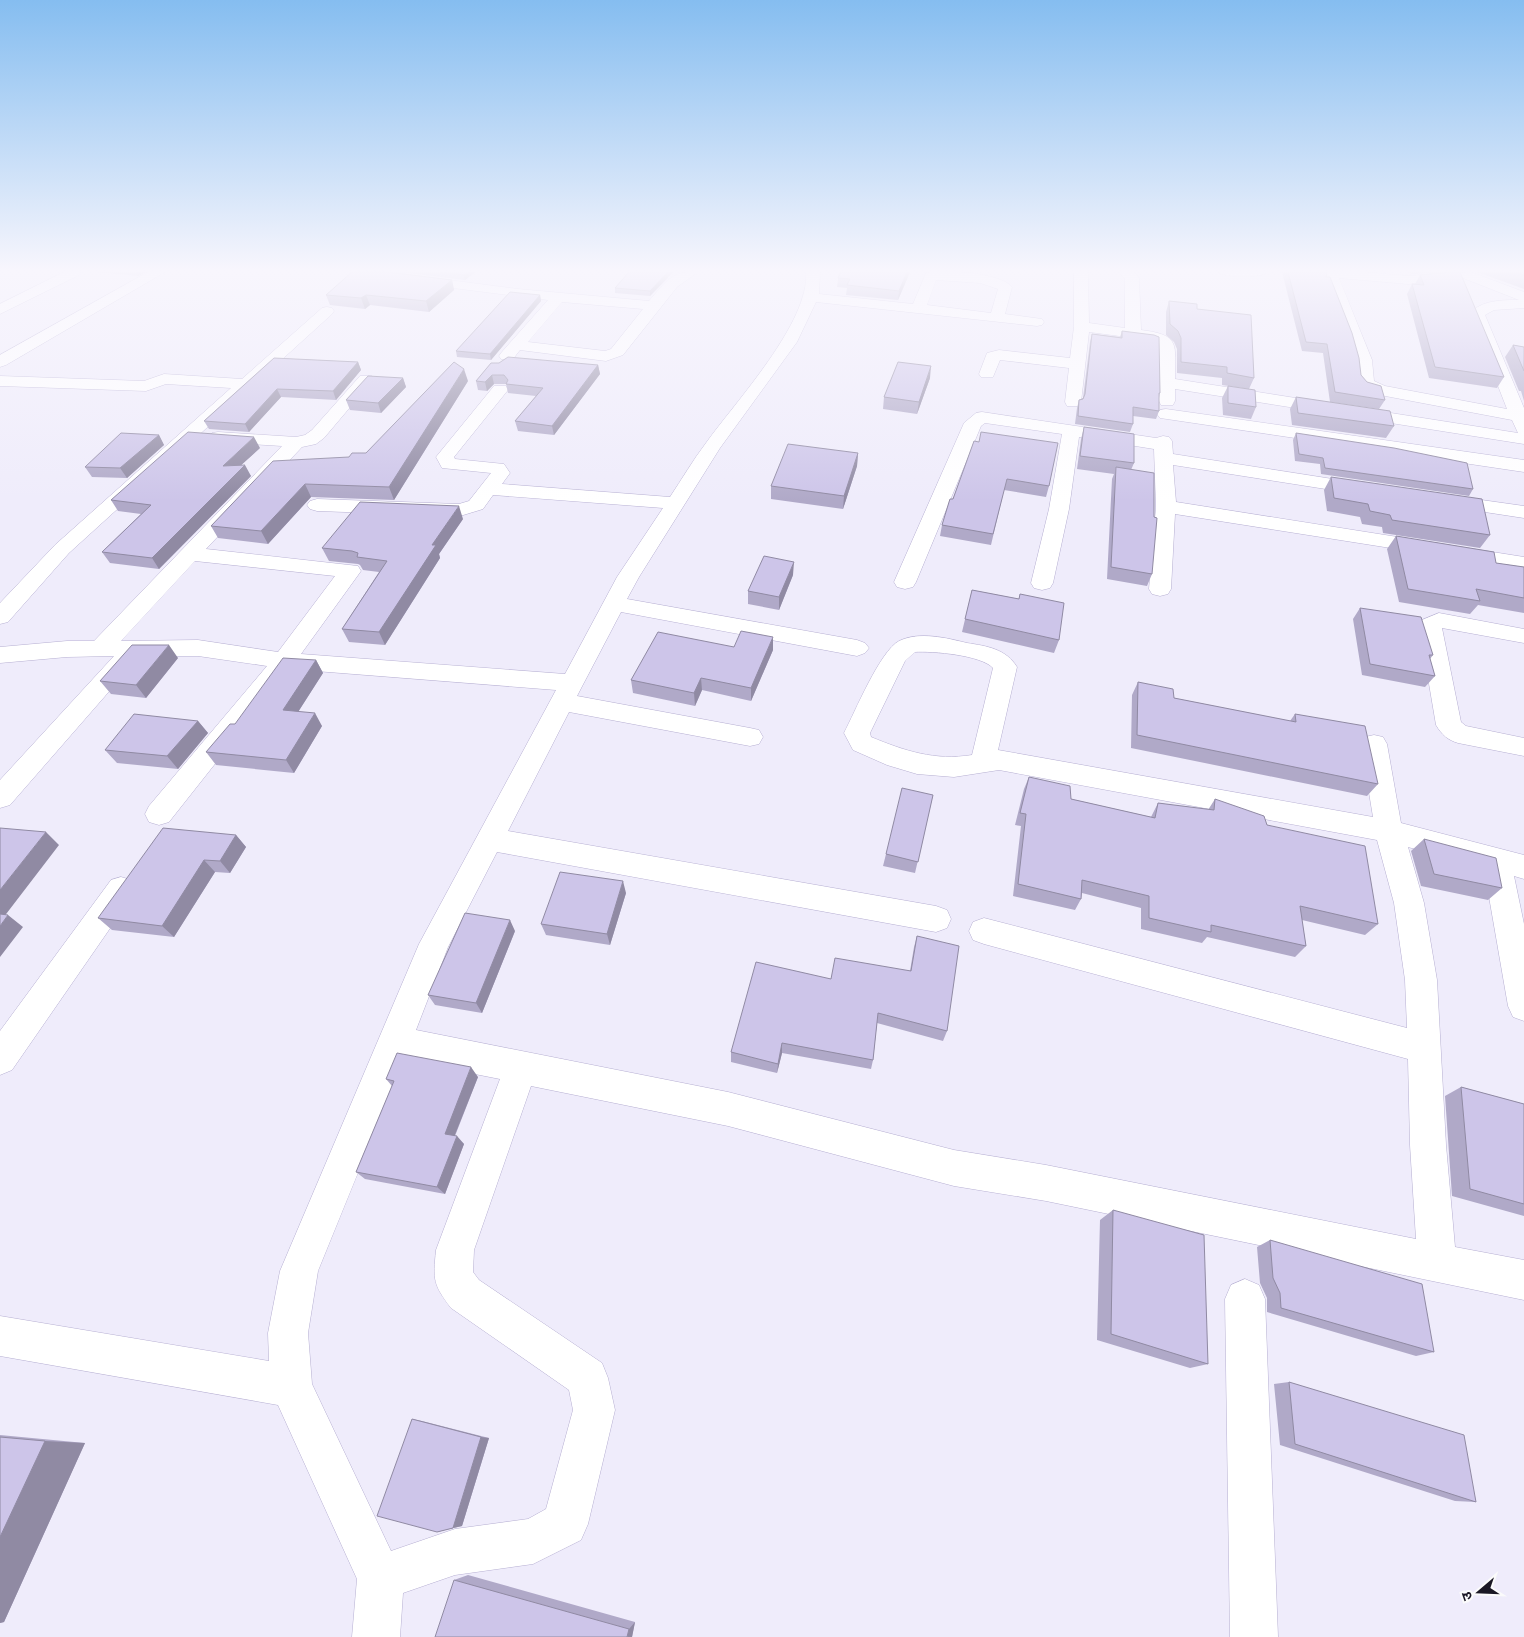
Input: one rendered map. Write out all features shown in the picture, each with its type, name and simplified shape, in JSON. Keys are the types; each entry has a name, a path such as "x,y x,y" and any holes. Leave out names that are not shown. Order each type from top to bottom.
{"street":[{"path":"0,362 22,348"},
{"path":"0,617 62,549 286,348"},
{"path":"497,367 513,348"},
{"path":"544,348 606,356 617,352 620,348"},
{"path":"376,1637 380,1578 291,1386 288,1333 299,1271 434,944 489,839 628,576 712,447 784,348"},
{"path":"1073,402 1080,348"},
{"path":"1160,589 1166,507 1163,452 1168,383 1167,348"},
{"path":"1359,348 1364,360 1366,383 1371,387 1521,422"},
{"path":"1491,348 1521,422"},
{"path":"987,374 994,356 999,354 1078,364"},
{"path":"0,381 146,386 164,379 246,384"},
{"path":"189,435 296,442 310,440 318,434 366,379"},
{"path":"1168,383 1524,439"},
{"path":"317,505 460,510 470,508 476,504 501,473 497,468 449,464 445,457 500,390"},
{"path":"1166,414 1524,466"},
{"path":"905,582 973,423 977,419 991,418 1071,431 1163,452 1387,492"},
{"path":"1042,583 1059,509 1071,431"},
{"path":"101,648 296,442"},
{"path":"488,489 674,503"},
{"path":"1426,498 1524,512"},
{"path":"1166,507 1524,563"},
{"path":"163,823 350,571 191,554"},
{"path":"614,604 857,648"},
{"path":"1524,636 1439,620 1430,625 1449,725 1458,734 1524,747"},
{"path":"983,761 1005,667 997,659 962,649 922,644 902,649 895,657 857,733 862,743 907,763 930,767 956,767 983,761 999,760 1389,831 1511,863 1524,1006"},
{"path":"0,798 135,647"},
{"path":"0,655 101,648 198,648 284,661 566,693 750,737"},
{"path":"1374,744 1389,831 1408,903 1422,980 1428,1145 1437,1262"},
{"path":"489,839 936,919"},
{"path":"0,1059 135,869"},
{"path":"984,931 1424,1048"},
{"path":"395,1042 728,1109 954,1168 1056,1185 1524,1280"},
{"path":"380,1578 456,1552 533,1541 565,1524 594,1410 587,1378 465,1294 453,1278 455,1250 522,1068"},
{"path":"1245,1298 1254,1637"},
{"path":"0,1336 291,1386"}],"building":[{"path":"458,348 495,348 490,354 456,351"},
{"path":"1090,348 1159,348 1159,411 1133,407 1133,424 1078,416 1079,400 1083,399"},
{"path":"1181,348 1253,348 1254,378 1227,373 1227,367 1181,362"},
{"path":"1328,348 1356,348 1361,375 1367,382 1381,386 1385,400 1335,392"},
{"path":"1430,348 1492,348 1504,377 1435,367"},
{"path":"1514,348 1524,348 1524,371"},
{"path":"508,357 598,365 552,426 515,421 543,388 506,384 508,380 504,375 492,375 485,382 476,381 491,363 499,363"},
{"path":"274,358 358,362 333,391 277,389 245,424 204,421"},
{"path":"454,362 464,369 389,487 305,484 261,531 211,526 273,461 349,457 352,453 366,453"},
{"path":"898,362 931,366 919,402 884,397"},
{"path":"368,376 403,378 378,403 346,400"},
{"path":"1228,386 1255,390 1256,407 1228,403"},
{"path":"1296,397 1390,411 1394,426 1298,413"},
{"path":"1084,427 1134,434 1134,463 1080,456"},
{"path":"188,432 254,437 223,466 245,465 152,558 102,552 151,505 111,500"},
{"path":"981,432 1058,443 1049,486 1007,479 993,534 942,525 950,499 953,499 974,441 979,442"},
{"path":"121,433 159,435 120,468 85,467"},
{"path":"1296,433 1394,448 1467,463 1473,489 1325,468 1323,458 1299,454"},
{"path":"788,444 858,453 844,496 771,486"},
{"path":"1116,467 1154,473 1154,517 1157,518 1152,574 1111,567"},
{"path":"1331,477 1482,499 1490,535 1392,520 1390,515 1370,511 1368,504 1334,498"},
{"path":"360,502 459,506 432,545 436,545 379,632 342,629 387,561 357,557 358,553 352,551 322,548"},
{"path":"1396,536 1494,552 1496,563 1524,567 1524,598 1476,589 1480,601 1408,589"},
{"path":"764,556 794,562 779,597 748,591"},
{"path":"972,590 1019,599 1020,594 1064,603 1059,640 965,619"},
{"path":"1360,608 1421,617 1433,655 1429,655 1435,676 1370,664"},
{"path":"741,631 773,637 751,688 701,678 694,693 631,680 658,632 734,647"},
{"path":"132,645 169,645 136,685 100,681"},
{"path":"283,658 316,660 283,710 315,713 286,760 206,752 230,724 235,724"},
{"path":"1138,682 1173,689 1174,698 1296,722 1295,714 1365,726 1378,784 1137,735"},
{"path":"134,714 198,721 167,756 105,750"},
{"path":"1029,777 1070,786 1071,799 1155,818 1158,803 1214,810 1215,799 1264,816 1267,825 1365,846 1378,924 1300,906 1306,946 1211,925 1211,932 1149,918 1149,896 1082,880 1081,899 1018,884 1026,814 1020,813"},
{"path":"902,788 933,795 918,862 886,854"},
{"path":"0,828 46,832 0,890"},
{"path":"163,828 236,835 220,861 204,860 162,926 98,918"},
{"path":"1424,839 1496,858 1502,888 1434,874"},
{"path":"560,872 623,881 607,934 541,924"},
{"path":"465,913 510,920 476,1003 428,995"},
{"path":"0,914 8,915 0,926"},
{"path":"917,936 959,946 947,1031 878,1013 873,1060 782,1043 778,1064 731,1052 756,962 831,979 835,958 911,971"},
{"path":"397,1053 471,1067 445,1134 457,1136 437,1187 356,1172 394,1081 386,1079"},
{"path":"1461,1087 1524,1104 1524,1204 1470,1189"},
{"path":"1113,1210 1204,1235 1208,1364 1111,1334"},
{"path":"1270,1240 1422,1284 1434,1352 1281,1308 1280,1293 1273,1278"},
{"path":"1289,1382 1464,1435 1476,1502 1295,1444"},
{"path":"412,1419 481,1437 453,1528 437,1532 377,1516"},
{"path":"0,1437 45,1441 0,1537"},
{"path":"454,1580 629,1629 627,1637 435,1637"}]}
